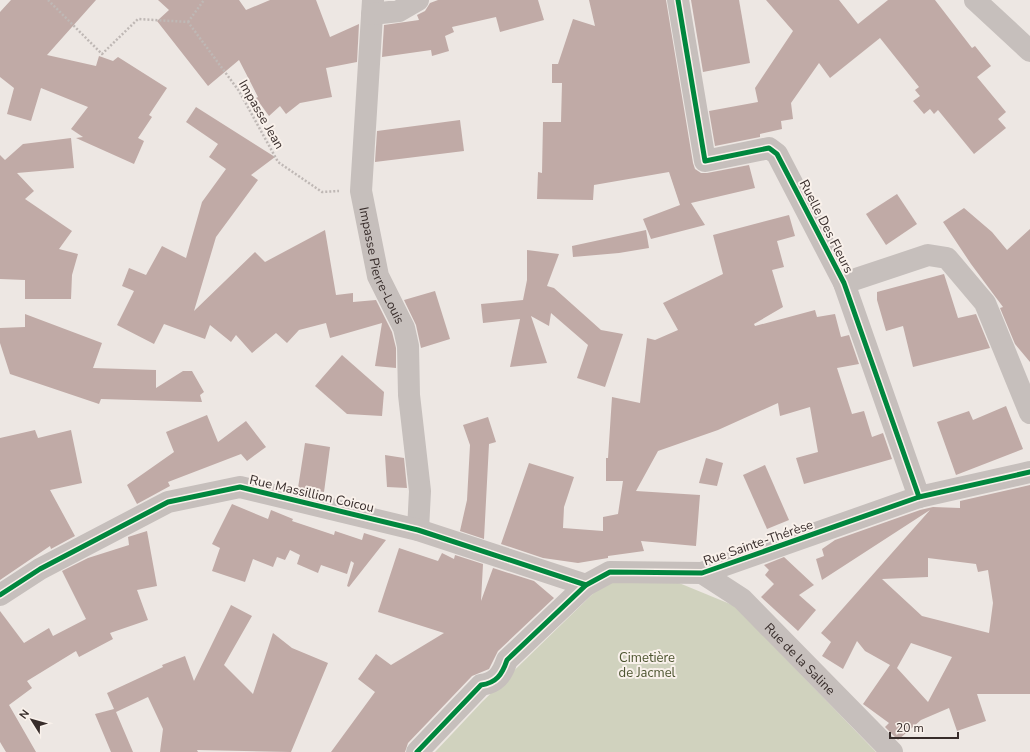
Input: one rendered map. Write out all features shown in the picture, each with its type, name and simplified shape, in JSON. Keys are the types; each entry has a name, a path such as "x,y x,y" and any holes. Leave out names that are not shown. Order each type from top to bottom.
{"street":[{"path":"373,7 399,11 418,0"},
{"name":"Ruelle Des Fleurs","path":"678,0 686,40 705,161 769,148 777,154 844,283 919,497"},
{"path":"975,0 1030,51"},
{"name":"Impasse Pierre-Louis","path":"373,7 361,191 378,276 404,328 408,346 409,395 420,491 418,530"},
{"path":"844,283 928,255 947,258 984,303 1030,413"},
{"name":"Rue Sainte-Thérèse","path":"416,752 481,685 492,683 502,672 507,660 586,585 610,572 702,573 919,497 1030,472"},
{"name":"Rue Massillion Coicou","path":"0,595 40,569 168,502 240,487 418,530 586,585"},
{"name":"Rue de la Saline","path":"702,573 742,599 892,752"}],"path":[{"path":"48,0 102,54 138,18 188,22 204,0"}],"green space":[{"name":"Cimetière de Jacmel","path":"609,578 679,583 735,606 876,752 435,752 482,702"}],"building":[{"path":"11,0 96,0 47,55 96,66 99,56 113,61 118,57 167,88 149,115 152,117 138,138 144,141 134,164 76,138 83,137 71,129 88,107 41,88 31,121 7,114 14,88 0,77 0,12"},
{"path":"158,0 239,0 246,10 270,0 316,0 330,37 359,24 357,62 326,68 332,97 300,103 286,114 280,106 269,116 256,98 258,97 239,60 208,86 157,21 169,10"},
{"path":"438,0 538,0 544,20 500,32 496,17 452,27 454,32 445,36 449,51 432,56 431,50 382,57 384,25 419,20 417,15 425,11 430,3"},
{"path":"589,0 666,0 695,169 701,173 707,173 749,165 755,188 691,203 705,225 651,239 643,219 680,205 669,172 594,185 593,200 537,199 538,172 542,173 543,122 561,122 562,83 552,83 552,64 558,64 573,19 595,26"},
{"path":"691,0 739,0 750,63 703,72"},
{"path":"766,0 839,0 858,24 888,0 935,0 972,48 975,46 991,66 977,77 1006,112 998,119 1006,128 974,154 938,110 934,114 930,109 924,114 913,101 920,96 915,90 919,87 880,38 830,78 819,63 791,103 793,119 781,121 782,129 760,134 760,137 715,146 709,111 758,102 755,88 793,31"},
{"path":"196,107 275,157 251,175 258,180 216,237 194,311 255,252 265,262 325,230 336,295 353,293 353,302 376,300 392,332 396,348 396,368 375,366 382,323 330,338 326,323 299,330 287,343 276,333 252,353 236,335 231,342 210,325 205,339 164,324 154,344 117,325 134,291 122,286 129,268 146,275 162,246 186,258 202,202 226,169 209,157 218,144 186,122"},
{"path":"460,120 464,151 375,162 377,131"},
{"path":"71,138 74,168 17,173 34,191 25,199 72,231 59,249 78,254 72,275 71,299 25,299 25,280 0,279 0,155 5,160 23,144"},
{"path":"897,194 917,224 886,245 866,214"},
{"path":"964,208 992,232 1007,250 1030,229 1030,362 1015,344 1000,308 1003,307 971,264 943,222"},
{"path":"789,215 795,236 777,241 784,267 772,270 783,307 754,324 755,326 815,310 817,317 835,314 841,337 849,335 859,364 837,368 852,414 864,411 872,437 883,433 892,459 804,484 796,458 818,452 810,407 780,416 778,403 718,430 658,451 636,491 700,495 696,546 641,541 644,551 608,556 608,558 578,563 543,558 501,544 529,463 574,477 564,507 563,528 603,531 603,517 618,514 623,481 606,481 606,458 608,458 612,397 640,403 647,338 655,340 678,330 663,303 723,274 713,235"},
{"path":"646,230 649,248 619,253 573,257 572,246"},
{"path":"527,250 559,254 547,286 554,288 601,330 623,334 605,387 577,378 588,345 551,313 549,326 531,316 547,363 510,367 520,319 483,323 481,304 523,300 527,280"},
{"path":"944,274 958,318 976,314 990,348 913,367 903,326 886,331 877,300 877,292"},
{"path":"435,291 450,339 421,348 416,325 404,300"},
{"path":"25,314 102,343 93,368 156,370 156,388 183,371 192,371 204,392 200,395 202,402 101,399 99,404 10,374 0,343 0,328 25,327"},
{"path":"342,355 384,392 382,416 347,414 315,386"},
{"path":"1006,406 1023,449 956,475 937,422 969,411 973,420"},
{"path":"207,415 218,442 246,421 266,447 247,461 241,454 168,482 170,486 137,504 127,485 174,452 166,432"},
{"path":"488,417 496,442 489,444 484,539 460,531 467,500 470,445 463,425"},
{"path":"35,430 38,438 71,430 82,483 50,490 75,536 51,549 50,546 0,580 0,438"},
{"path":"305,443 330,447 324,492 298,488"},
{"path":"385,455 404,458 407,488 387,487"},
{"path":"706,458 723,463 717,486 699,483"},
{"path":"765,465 789,520 767,529 743,475"},
{"path":"1030,485 1030,694 977,694 986,721 957,731 949,708 921,720 898,740 885,727 889,723 863,704 890,665 865,651 857,641 843,669 822,656 831,642 821,633 930,510 822,580 816,559 824,556 822,549 835,540 920,510 933,507 960,508 960,501","holes":["928,558 976,564 978,572 988,570 993,603 989,633 922,616 882,579 928,577","911,643 952,657 928,702 897,668"]},
{"path":"232,504 268,519 271,510 293,519 292,521 334,535 335,531 362,540 364,533 386,540 349,587 347,586 354,563 351,561 347,574 321,565 318,573 297,564 300,555 290,550 285,560 277,557 273,567 253,559 245,582 212,571 220,548 212,544"},
{"path":"147,531 157,586 137,590 148,620 110,633 113,639 79,657 76,651 27,681 32,688 9,705 36,752 6,752 0,742 0,611 24,643 49,628 53,636 86,619 62,571 88,558 129,545 128,537"},
{"path":"399,548 438,561 442,553 454,559 455,555 483,564 481,601 493,568 534,581 554,598 498,651 489,669 472,676 408,743 405,752 331,752 375,692 358,679 376,654 391,665 444,633 378,612"},
{"path":"784,557 814,585 799,595 816,610 798,631 761,597 774,584 765,575 769,570 764,565"},
{"path":"231,605 252,616 224,665 253,694 273,633 292,648 328,663 291,752 197,750 198,752 160,752 163,729 148,697 116,712 133,752 111,752 95,714 114,709 107,693 163,667 162,665 185,656 194,681"}],"cycle path":[{"path":"678,0 705,161 769,148 777,154 844,283 919,497"},
{"path":"417,752 481,685 491,682 498,677 501,674 507,660 586,585 610,572 702,573 919,497 1030,472"},
{"path":"0,595 40,569 168,502 240,487 418,530 586,585"}]}
